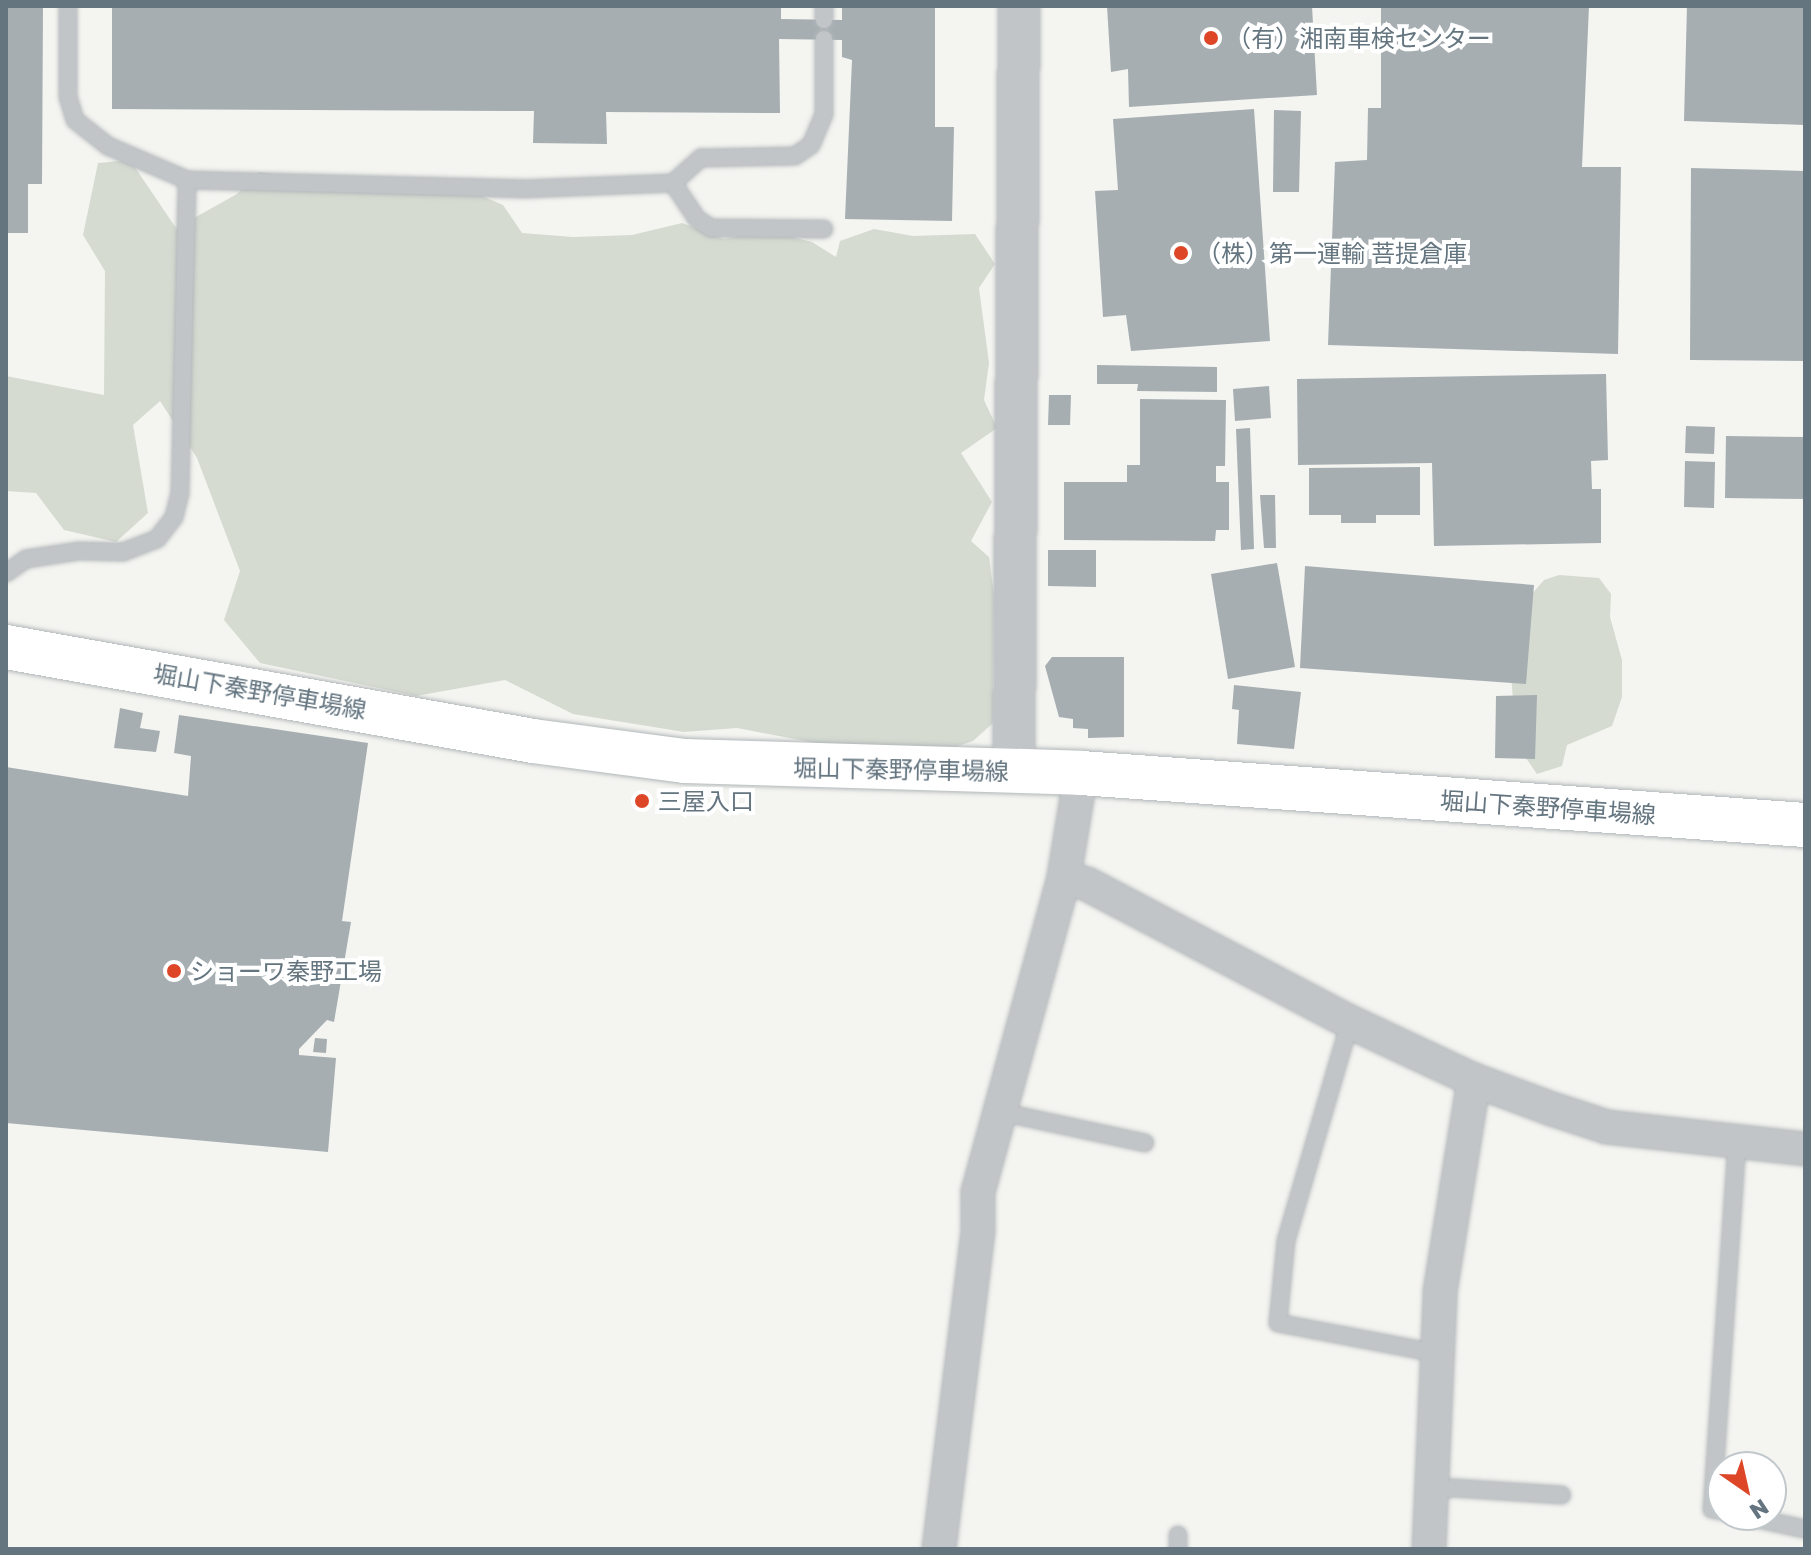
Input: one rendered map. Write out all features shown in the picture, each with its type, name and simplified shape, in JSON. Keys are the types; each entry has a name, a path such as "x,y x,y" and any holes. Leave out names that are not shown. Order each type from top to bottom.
{"main road":[{"name":"堀山下秦野停車場線","path":"6,647 601,752 823,769 1081,773 1805,825"}],"street":[{"path":"1014,770 1019,6"},
{"path":"939,1549 978,1230 978,1192 1064,877 1081,773"},
{"path":"1064,877 1087,884 1350,1022 1474,1080 1607,1127 1737,1145 1805,1149"},
{"path":"1429,1549 1428,1492 1440,1292 1474,1080"}],"lane":[{"path":"68,6 68,97 75,120 108,146 187,180 523,189 673,183 701,158 795,156 811,145 824,114 824,39"},
{"path":"6,573 26,559 79,551 123,552 157,539 174,517 180,493 187,180"},
{"path":"673,183 697,219 711,228 824,229"},
{"path":"1350,1022 1286,1241 1278,1323 1436,1353"},
{"path":"1001,1112 1145,1143"},
{"path":"1716,1451 1737,1145"},
{"path":"1428,1492 1454,1488 1562,1495"}],"shaded area":[{"path":"130,160 176,228 237,194 259,172 331,182 456,185 503,205 522,233 573,237 632,235 682,223 724,239 768,231 812,242 836,257 840,241 874,229 913,236 975,234 995,264 979,288 989,363 984,400 997,428 961,453 992,502 971,541 989,557 994,595 993,723 973,741 938,753 826,745 737,728 684,732 573,714 505,680 416,696 260,663 224,620 240,571 197,458 160,401 133,425 148,513 116,542 64,530 36,493 6,491 6,376 104,395 105,271 83,235 98,163"},
{"path":"1559,575 1599,578 1611,594 1610,617 1622,660 1622,697 1612,726 1567,745 1562,766 1537,774 1517,745 1511,676 1519,609 1544,580"}],"building":[{"path":"6,6 43,6 42,184 28,184 28,233 6,233"},
{"path":"112,6 781,6 781,19 842,20 842,6 935,6 935,127 954,127 952,221 845,219 852,60 842,57 842,40 779,39 780,113 606,112 607,144 533,143 534,111 112,109"},
{"name":"（有）湘南車検センター","path":"1107,6 1312,6 1317,95 1129,107 1128,69 1111,72"},
{"path":"1381,6 1589,6 1582,167 1621,167 1618,354 1328,345 1335,162 1367,160 1368,108 1381,108"},
{"path":"1687,6 1805,6 1805,125 1684,121"},
{"name":"（株）第一運輸 菩提倉庫","path":"1254,109 1270,341 1131,351 1126,315 1103,317 1095,191 1118,190 1113,119"},
{"path":"1274,110 1301,111 1299,192 1273,192"},
{"path":"1691,168 1805,171 1805,361 1690,360"},
{"path":"1097,365 1217,367 1217,392 1137,391 1138,384 1097,384"},
{"path":"1606,374 1608,460 1591,461 1592,489 1601,489 1601,543 1434,546 1432,463 1298,465 1297,379"},
{"path":"1269,386 1271,418 1235,421 1233,389"},
{"path":"1049,395 1071,395 1070,425 1048,425"},
{"path":"1140,399 1226,400 1225,466 1216,466 1216,482 1229,482 1229,530 1216,530 1215,541 1064,540 1064,482 1127,482 1127,465 1140,465"},
{"path":"1686,426 1715,427 1714,454 1685,453"},
{"path":"1250,428 1254,549 1241,550 1236,429"},
{"path":"1726,436 1805,437 1805,499 1725,498"},
{"path":"1685,461 1715,462 1714,508 1684,507"},
{"path":"1420,467 1420,515 1376,515 1376,523 1341,523 1341,515 1309,515 1309,468"},
{"path":"1260,495 1275,495 1276,548 1264,548"},
{"path":"1048,550 1096,550 1096,587 1048,586"},
{"path":"1277,563 1295,667 1228,679 1211,574"},
{"path":"1305,566 1534,585 1526,684 1300,668"},
{"path":"1052,657 1124,657 1124,737 1088,738 1088,729 1073,728 1073,719 1059,717 1045,666"},
{"path":"1234,685 1301,692 1294,749 1237,744 1239,710 1232,709"},
{"path":"1537,695 1535,759 1495,758 1496,696"},
{"path":"120,708 143,713 140,728 160,731 156,752 114,748"},
{"name":"ショーワ秦野工場","path":"179,715 368,743 342,921 351,922 334,1022 327,1020 299,1049 299,1055 336,1058 328,1152 6,1123 6,767 188,796 191,756 174,753"},
{"path":"315,1038 327,1039 326,1053 313,1052"}],"place":[{"name":"（有）湘南車検センター","path":"1211,38"},
{"name":"（株）第一運輸 菩提倉庫","path":"1181,253"},
{"name":"三屋入口","path":"642,801"},
{"name":"ショーワ秦野工場","path":"174,971"}]}
